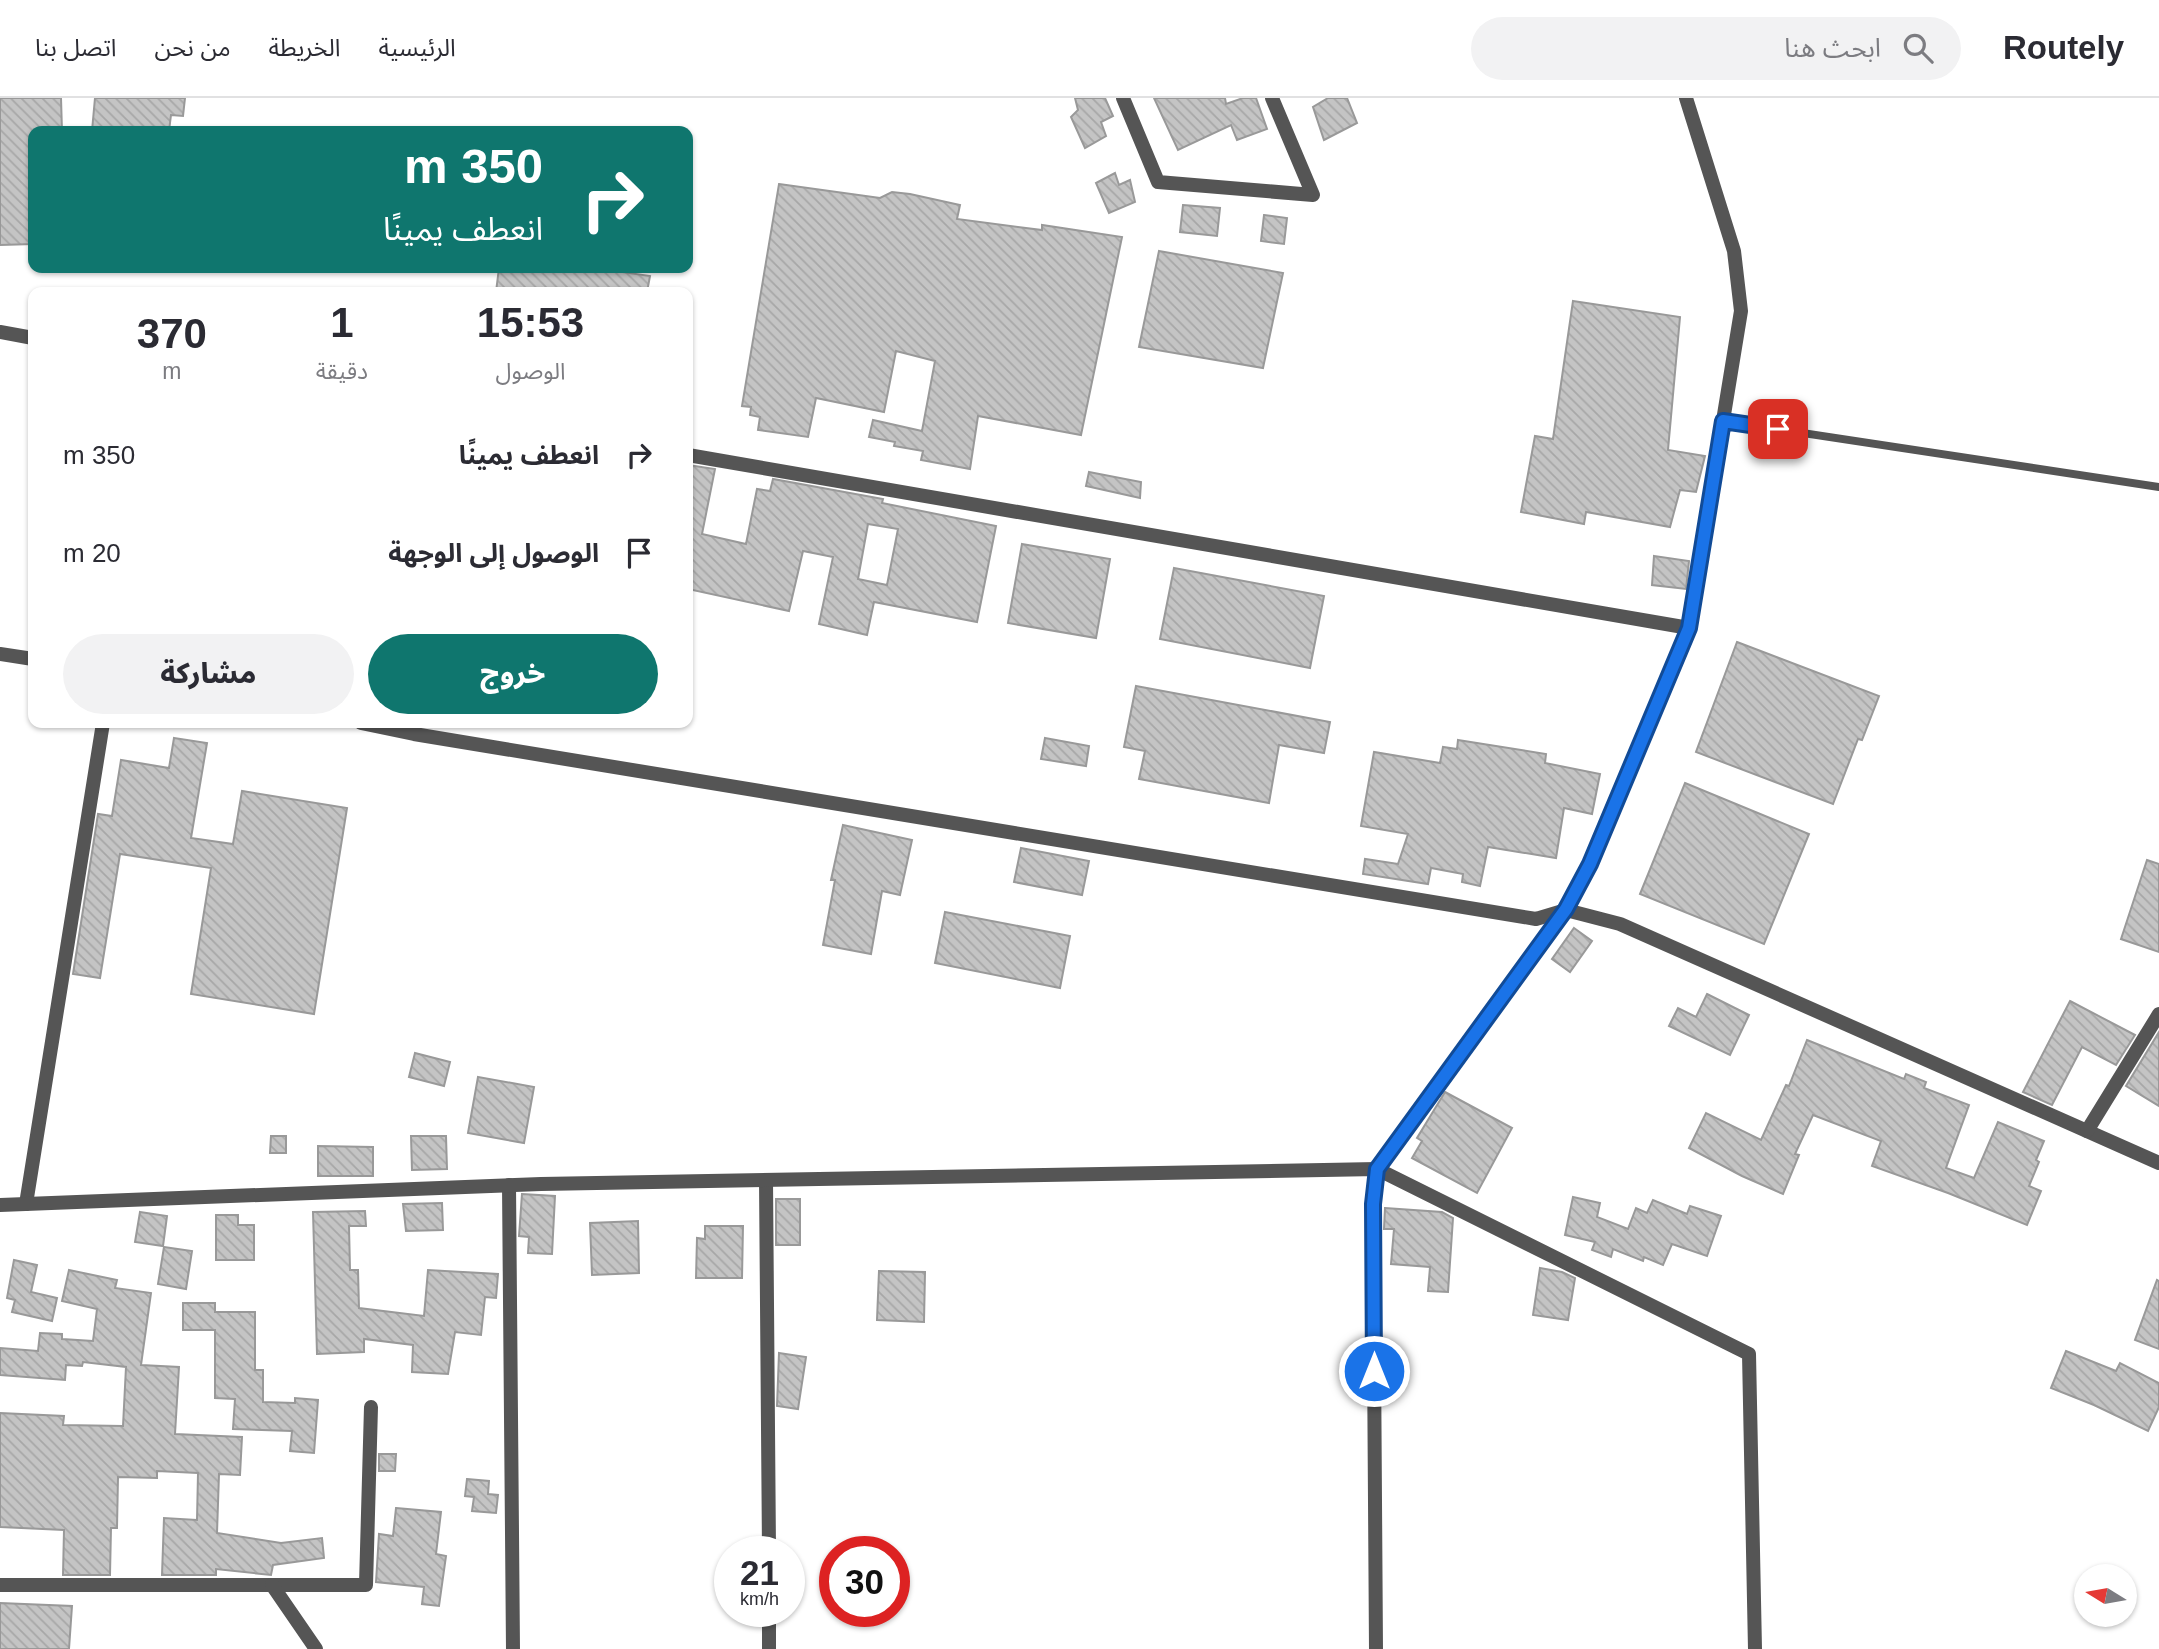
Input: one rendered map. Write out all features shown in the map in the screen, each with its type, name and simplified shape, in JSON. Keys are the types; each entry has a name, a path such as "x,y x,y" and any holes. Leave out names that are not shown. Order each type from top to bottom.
{"street":[{"path":"1123,98 1158,182 1313,195 1272,98"},
{"path":"1376,1649 1373,1204 1377,1169 1566,909 1590,864 1689,628 1741,311 1734,251 1686,98"},
{"path":"0,332 28,337"},
{"path":"693,456 1689,628"},
{"path":"0,654 28,658"},
{"path":"26,1204 102,728"},
{"path":"385,728 1536,919 1566,909 1620,924 2159,1163"},
{"path":"2087,1131 2159,1014"},
{"path":"0,1205 509,1185 1377,1169 1749,1354 1755,1649"},
{"path":"766,1180 769,1536"},
{"path":"509,1185 513,1649"},
{"path":"0,1585 366,1585 371,1407"},
{"path":"272,1585 316,1649"},
{"path":"769,1627 769,1649"}],"lane":[{"path":"1723,421 2159,487"}],"building":[{"path":"0,98 61,98 62,126 28,126 28,244 0,245"},
{"path":"95,98 185,98 183,116 171,115 170,126 92,126"},
{"path":"1075,98 1105,98 1113,116 1101,122 1106,136 1085,148 1071,117 1078,110"},
{"path":"1154,98 1225,98 1226,104 1243,98 1256,98 1267,129 1237,140 1231,125 1178,150"},
{"path":"1328,98 1347,98 1357,123 1324,140 1313,107"},
{"path":"1115,173 1119,185 1130,180 1135,202 1109,213 1096,183"},
{"path":"779,184 880,198 892,192 910,194 960,205 957,219 1042,230 1042,225 1122,237 1081,435 978,416 970,469 921,460 923,451 894,446 895,442 869,437 873,420 922,431 935,361 896,351 884,412 816,398 808,437 758,430 760,417 750,415 751,407 742,406"},
{"path":"1183,205 1220,208 1217,236 1180,232"},
{"path":"1264,215 1287,218 1284,244 1261,241"},
{"path":"1159,251 1283,273 1263,368 1139,347"},
{"path":"498,273 629,273 650,276 648,287 497,287"},
{"path":"1573,301 1680,317 1668,450 1705,456 1696,492 1680,490 1670,527 1586,512 1584,524 1521,512 1535,436 1553,439"},
{"path":"693,466 715,469 702,534 746,544 757,489 770,491 773,479 883,499 882,503 996,526 977,622 874,602 867,635 819,624 833,557 803,551 789,611 693,590","holes":["868,524 898,529 887,585 858,579"]},
{"path":"1089,472 1141,482 1140,498 1086,486"},
{"path":"1022,544 1110,559 1096,638 1008,623"},
{"path":"1654,556 1689,561 1686,589 1652,585"},
{"path":"1174,568 1324,596 1310,668 1160,639"},
{"path":"1737,642 1879,696 1862,740 1858,739 1833,804 1696,752"},
{"path":"1136,686 1330,722 1324,753 1279,745 1269,803 1139,779 1145,751 1124,747"},
{"path":"174,738 207,743 191,838 233,844 242,791 347,808 314,1014 191,994 211,868 120,854 100,978 73,974 98,814 112,816 121,760 169,768"},
{"path":"1045,738 1089,746 1086,766 1041,759"},
{"path":"1458,740 1546,754 1545,763 1600,774 1592,814 1564,808 1556,858 1488,847 1480,886 1462,882 1463,874 1431,868 1428,884 1363,874 1365,859 1398,864 1408,834 1361,826 1374,752 1440,763 1443,747 1457,749"},
{"path":"1685,783 1809,834 1764,944 1640,894"},
{"path":"843,825 912,840 900,895 882,891 871,954 823,945 835,880 831,880"},
{"path":"1021,848 1089,861 1082,895 1014,882"},
{"path":"2147,860 2159,864 2159,952 2121,939"},
{"path":"945,912 1070,936 1060,988 935,963"},
{"path":"1574,928 1592,941 1570,972 1552,959"},
{"path":"1707,994 1749,1015 1730,1055 1669,1026 1678,1008 1696,1017"},
{"path":"2070,1001 2135,1035 2116,1065 2082,1047 2052,1105 2023,1092"},
{"path":"2159,1032 2159,1106 2126,1086"},
{"path":"1807,1040 1904,1079 1906,1074 1926,1082 1924,1088 1969,1105 1946,1168 1974,1178 1998,1122 2044,1141 2029,1186 2041,1191 2027,1225 1872,1166 1881,1141 1813,1115 1795,1154 1799,1155 1783,1194 1689,1148 1706,1113 1761,1140 1786,1085 1789,1086"},
{"path":"415,1053 450,1062 444,1086 409,1077"},
{"path":"478,1077 534,1087 524,1143 468,1133"},
{"path":"1445,1092 1512,1128 1477,1193 1412,1158 1422,1141 1417,1138"},
{"path":"271,1136 286,1136 286,1153 270,1153"},
{"path":"411,1136 446,1136 447,1169 412,1170"},
{"path":"318,1146 373,1147 373,1176 318,1176"},
{"path":"522,1194 555,1196 552,1254 528,1253 529,1237 519,1236"},
{"path":"1573,1197 1600,1203 1597,1217 1628,1229 1636,1208 1647,1213 1653,1200 1687,1214 1690,1206 1721,1216 1707,1256 1672,1244 1663,1265 1644,1257 1643,1261 1613,1249 1611,1257 1592,1250 1595,1242 1565,1235"},
{"path":"776,1199 800,1199 800,1245 776,1245"},
{"path":"442,1203 443,1230 406,1231 403,1204"},
{"path":"1385,1208 1442,1212 1453,1218 1448,1292 1428,1291 1430,1267 1391,1264 1394,1229 1384,1229"},
{"path":"365,1211 366,1226 349,1226 350,1270 358,1270 359,1308 424,1316 428,1270 498,1274 496,1298 485,1297 481,1335 455,1332 448,1374 412,1372 413,1345 364,1339 364,1352 317,1354 313,1212"},
{"path":"140,1212 167,1216 163,1246 135,1242"},
{"path":"216,1215 238,1215 238,1225 254,1225 254,1260 216,1260"},
{"path":"638,1221 639,1273 592,1275 590,1223"},
{"path":"705,1226 743,1226 742,1278 696,1278 697,1238 705,1239"},
{"path":"164,1247 192,1251 186,1289 158,1284"},
{"path":"14,1260 37,1265 31,1292 57,1298 52,1321 12,1312 15,1300 7,1298"},
{"path":"1540,1268 1562,1272 1575,1278 1568,1320 1533,1315"},
{"path":"69,1270 117,1280 115,1288 151,1293 141,1365 179,1367 175,1434 242,1437 240,1475 219,1474 217,1533 281,1543 322,1538 324,1558 273,1565 271,1575 216,1569 216,1575 162,1575 164,1518 197,1520 198,1473 157,1471 157,1478 118,1477 117,1528 111,1528 110,1575 63,1575 64,1530 0,1527 0,1413 64,1416 63,1425 123,1426 126,1367 83,1362 82,1366 66,1365 65,1380 0,1375 0,1348 38,1351 40,1333 62,1334 62,1339 93,1341 97,1309 62,1301"},
{"path":"879,1271 925,1272 924,1322 877,1320"},
{"path":"2157,1280 2159,1281 2159,1349 2135,1340"},
{"path":"183,1303 215,1303 215,1312 255,1312 255,1370 263,1370 263,1402 295,1403 295,1398 318,1400 314,1453 290,1451 292,1431 233,1429 235,1399 215,1398 215,1330 183,1330"},
{"path":"2066,1351 2116,1371 2120,1363 2159,1383 2159,1407 2148,1431 2051,1388"},
{"path":"779,1353 806,1357 798,1409 777,1406"},
{"path":"379,1454 396,1454 395,1471 379,1471"},
{"path":"467,1479 489,1481 488,1494 498,1495 496,1513 472,1511 474,1497 465,1496"},
{"path":"396,1508 441,1512 436,1554 446,1556 439,1606 422,1604 424,1587 376,1582 379,1534 393,1536"},
{"path":"0,1603 72,1606 69,1649 0,1649"}],"route":[{"path":"1374,1371 1373,1204 1377,1169 1566,909 1590,864 1689,628 1723,421 1778,429"}]}
